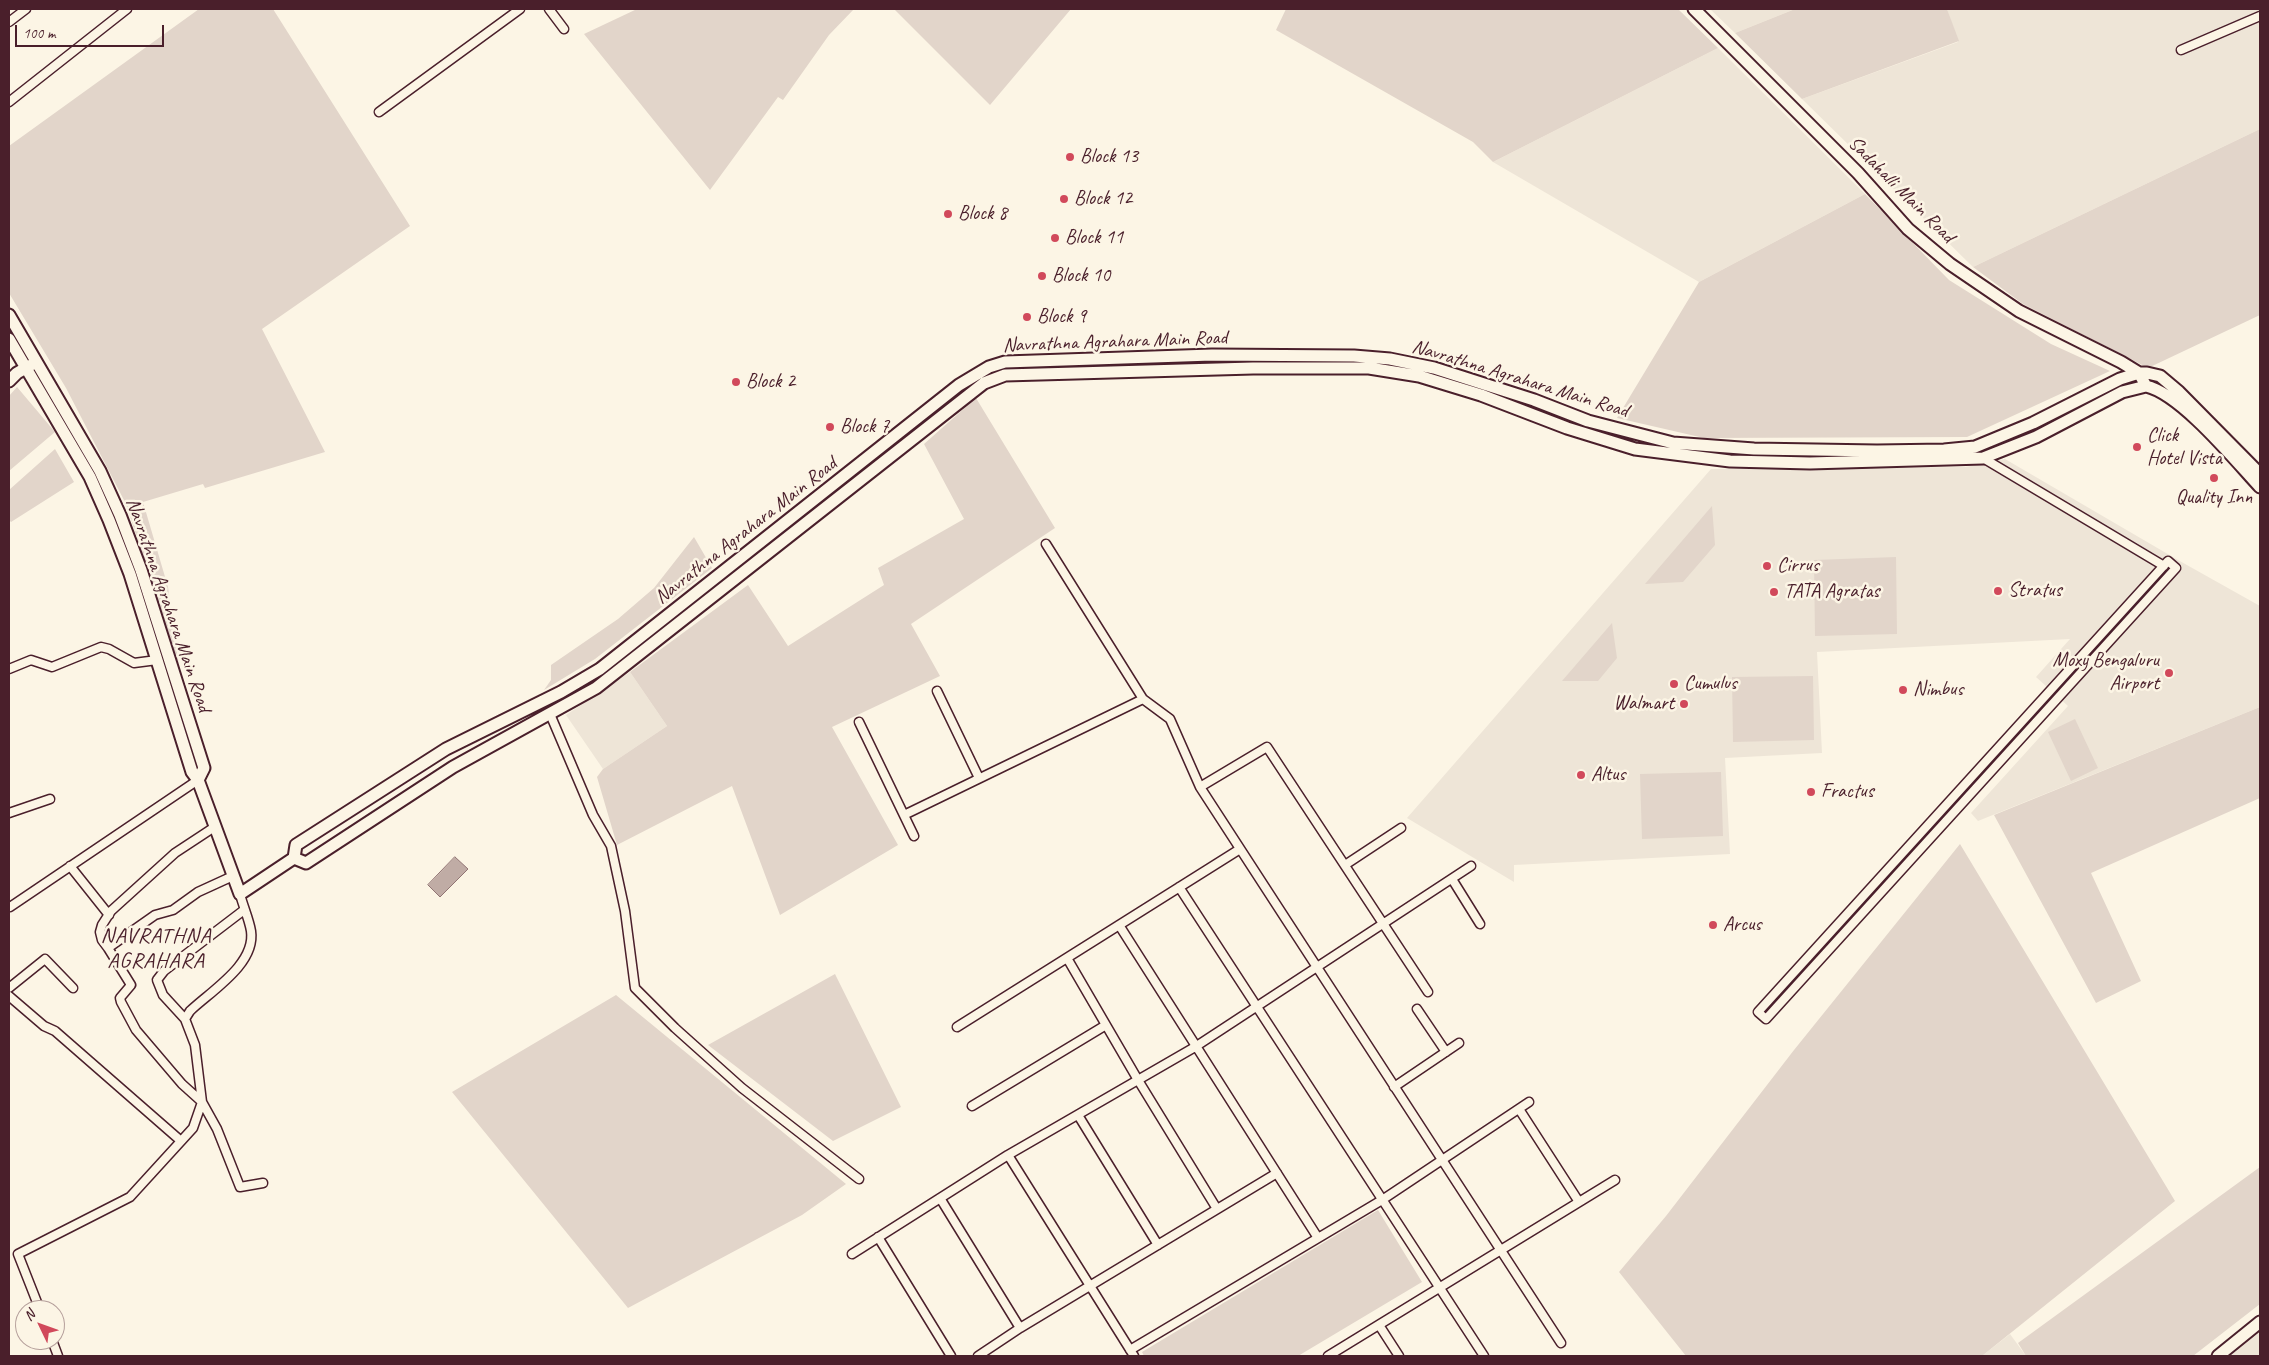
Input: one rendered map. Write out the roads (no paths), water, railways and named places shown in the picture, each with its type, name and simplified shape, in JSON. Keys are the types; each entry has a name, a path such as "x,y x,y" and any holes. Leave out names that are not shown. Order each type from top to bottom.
{"street":[{"path":"9,22 26,9"},
{"path":"9,102 127,9"},
{"path":"379,112 520,9"},
{"path":"549,9 564,29"},
{"name":"Sadahalli Main Road","path":"1694,9 1858,173 1908,229 1950,264 2019,311 2121,362 2138,373 2160,376 2222,440 2260,487"},
{"path":"2181,50 2260,16"},
{"name":"Navrathna Agrahara Main Road","path":"9,315 63,432 90,477 109,520 130,574 192,772 198,780 240,894"},
{"name":"Navrathna Agrahara Main Road","path":"9,339 31,365 74,426 100,471 141,570 204,768 198,780"},
{"path":"1253,356 1253,368"},
{"name":"Navrathna Agrahara Main Road","path":"2138,373 2120,379 2033,423 1975,447 1927,455 1810,463 1730,461 1634,449 1566,428 1482,395 1419,376 1370,368 1253,368 1006,375 984,383 596,688 454,766 306,863 294,858 296,845 446,749 561,692 600,669 959,386 989,367 1005,362 1253,356 1354,356 1408,362 1434,368 1588,421 1673,442 1754,449 1927,455 1983,458 2036,437 2122,392 2146,386"},
{"path":"9,381 17,373 31,365"},
{"name":"Sadahalli Main Road","path":"2138,373 2146,386 2156,388 2186,411 2260,474"},
{"path":"63,432 74,426"},
{"path":"1983,458 2176,568 1766,1019 1758,1012 2166,563"},
{"path":"1046,544 1143,699 1170,719 1200,787 1561,1344"},
{"path":"9,669 31,660 52,667 101,647 134,662 157,660"},
{"path":"937,691 979,778"},
{"path":"904,815 1143,699"},
{"path":"550,714 593,816 611,846 625,911 635,988 675,1028 742,1088 859,1179"},
{"path":"859,722 914,836"},
{"path":"1200,787 1268,747 1428,992"},
{"path":"446,749 454,766"},
{"path":"10,907 198,780"},
{"path":"9,813 50,799"},
{"path":"216,826 175,854 111,911 100,932 102,940 131,985 120,998 136,1030 182,1084 202,1102 217,1129 240,1187 263,1183"},
{"path":"1345,865 1401,828"},
{"path":"957,1027 1240,849"},
{"path":"185,1019 190,1011 235,971 251,949 251,931 240,894 294,858"},
{"path":"70,866 109,916"},
{"path":"852,1254 1008,1155 1195,1048 1471,866"},
{"path":"108,948 155,915 173,910 198,892 234,876"},
{"path":"1452,879 1480,924"},
{"path":"1179,887 1484,1356"},
{"path":"36,1300 18,1254 130,1197 194,1128 202,1102 195,1045 185,1019 163,995 157,980 164,971 244,910"},
{"path":"1119,925 1195,1048 1318,1238"},
{"path":"1067,958 1138,1080 1217,1209"},
{"path":"9,988 46,959 73,988"},
{"path":"9,996 44,1026 55,1031 181,1141"},
{"path":"1417,1008 1446,1052"},
{"path":"972,1106 1106,1024"},
{"path":"1394,1087 1459,1043"},
{"path":"1008,1155 1132,1353 1382,1200 1529,1102"},
{"path":"1519,1109 1579,1202"},
{"path":"1078,1114 1158,1245"},
{"path":"978,1356 1020,1328 1277,1174"},
{"path":"1328,1356 1615,1180"},
{"path":"940,1198 1020,1328"},
{"path":"878,1237 951,1356"},
{"path":"2218,1356 2260,1322"},
{"path":"1379,1325 1399,1356"}],"place":[{"name":"Block 13","path":"1070,157"},
{"name":"Block 12","path":"1064,199"},
{"name":"Block 8","path":"948,214"},
{"name":"Block 11","path":"1055,238"},
{"name":"Block 10","path":"1042,276"},
{"name":"Block 9","path":"1027,317"},
{"name":"Block 2","path":"736,382"},
{"name":"Block 7","path":"830,427"},
{"name":"Click Hotel Vista","path":"2137,447"},
{"name":"Quality Inn","path":"2214,478"},
{"name":"Cirrus","path":"1767,566"},
{"name":"Stratus","path":"1998,591"},
{"name":"TATA Agratas","path":"1774,592"},
{"name":"Moxy Bengaluru Airport","path":"2169,673"},
{"name":"Cumulus","path":"1674,684"},
{"name":"Nimbus","path":"1903,690"},
{"name":"Walmart","path":"1684,704"},
{"name":"Altus","path":"1581,775"},
{"name":"Fractus","path":"1811,792"},
{"name":"Arcus","path":"1713,925"}],"district":[{"name":"NAVRATHNA AGRAHARA","path":"156,948"}]}
